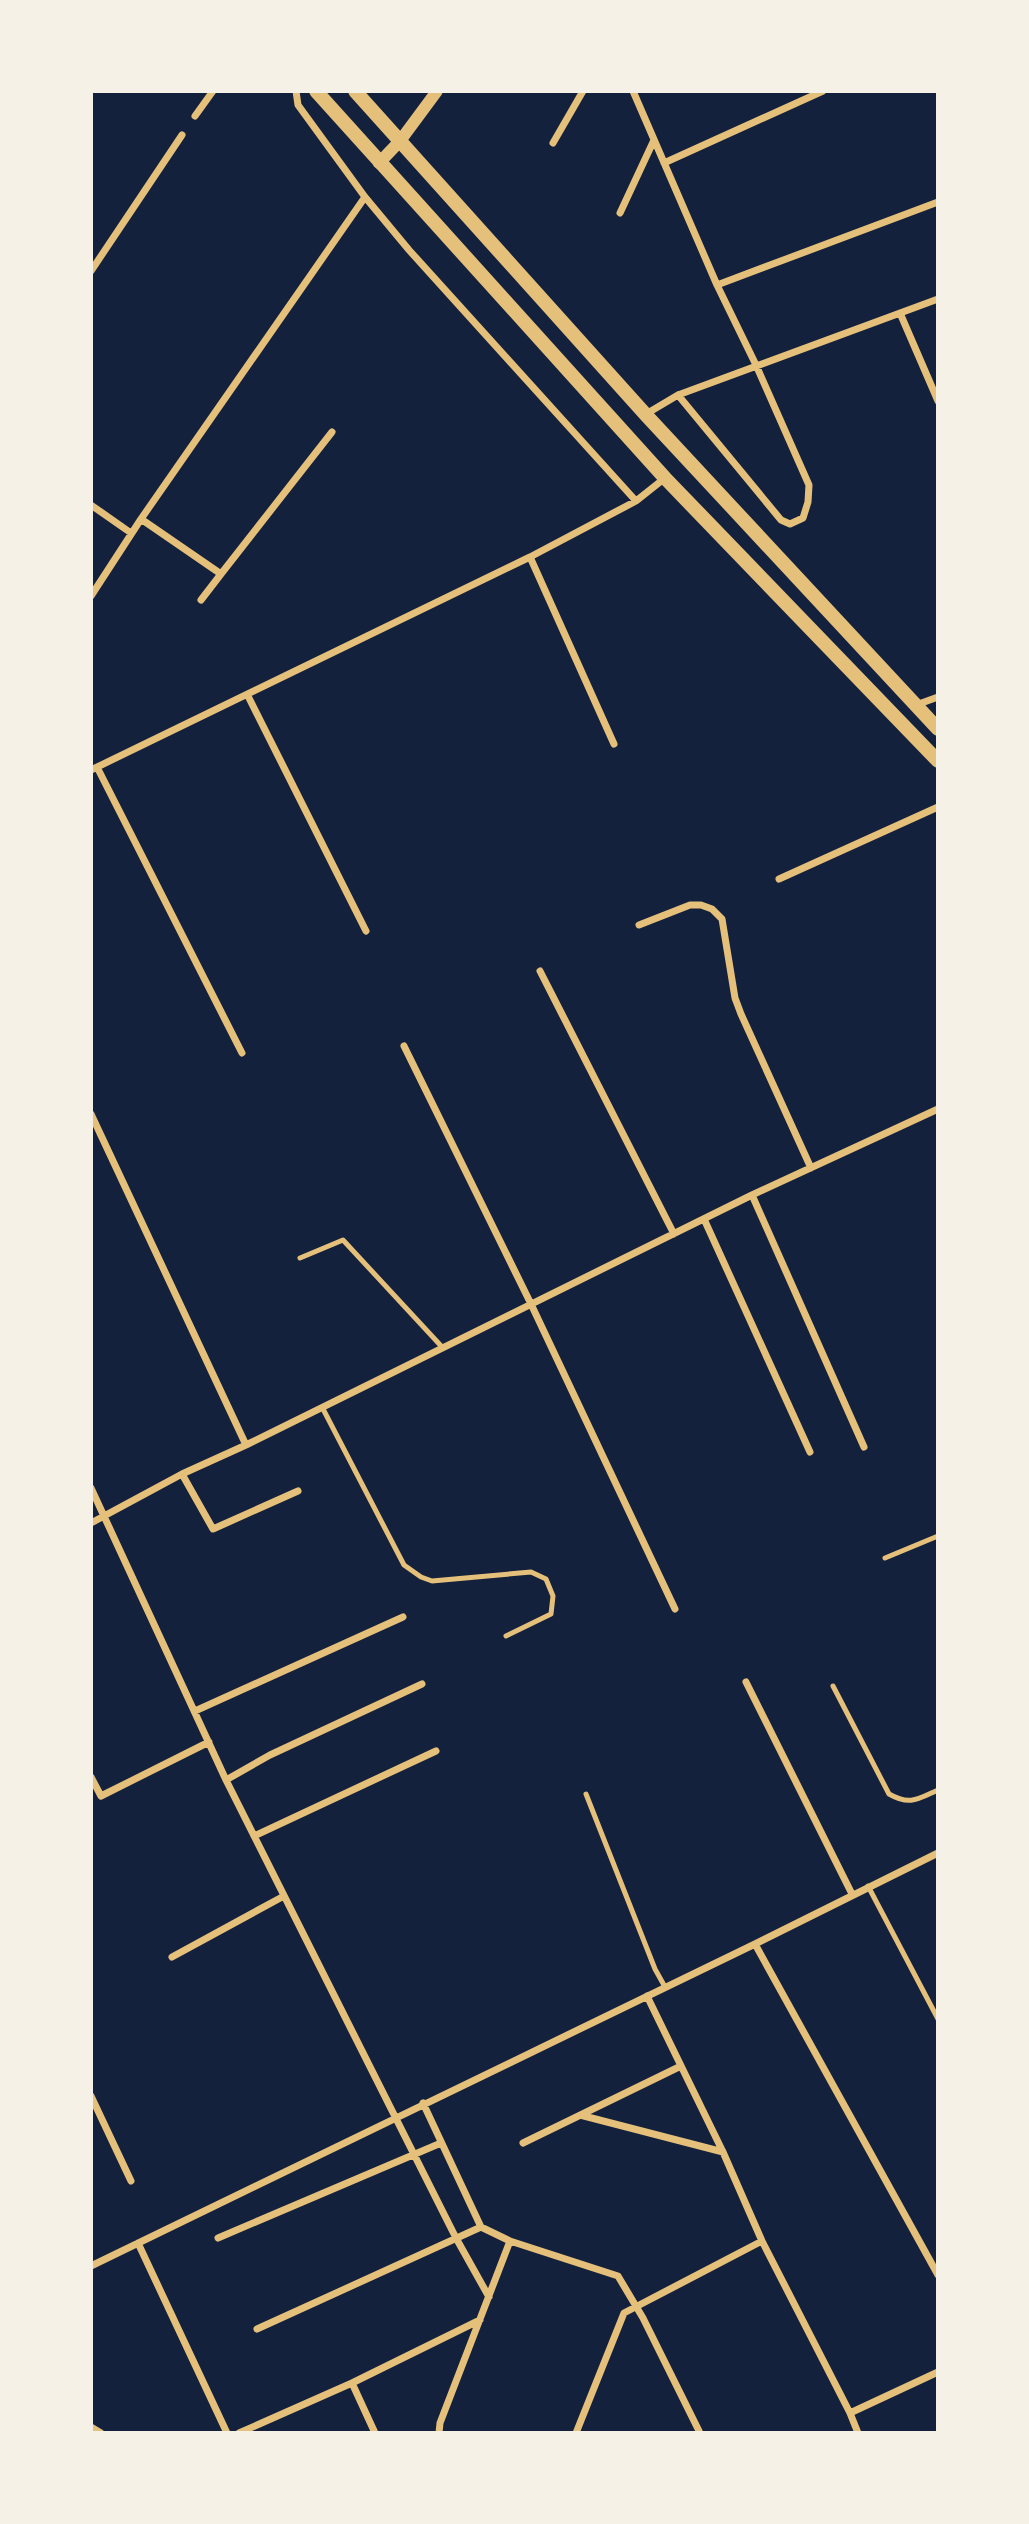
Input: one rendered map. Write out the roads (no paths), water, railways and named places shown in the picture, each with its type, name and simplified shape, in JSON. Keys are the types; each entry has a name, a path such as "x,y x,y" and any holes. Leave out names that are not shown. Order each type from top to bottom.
{"main road":[{"path":"316,91 665,478 938,761"},
{"path":"355,91 646,415 938,729"}],"street":[{"path":"195,116 213,91"},
{"path":"296,91 298,106 365,197 635,501"},
{"path":"379,163 400,141 437,91"},
{"path":"553,142 583,91"},
{"path":"633,91 717,285 809,485 803,518 790,524 781,520 678,395"},
{"path":"664,163 823,91"},
{"path":"91,271 181,135"},
{"path":"620,214 654,140"},
{"path":"91,596 131,533 365,197"},
{"path":"717,285 938,202"},
{"path":"646,415 678,395 938,299"},
{"path":"900,313 938,401"},
{"path":"201,600 332,432"},
{"path":"242,1054 94,769 530,557 635,501 665,478"},
{"path":"91,505 131,533"},
{"path":"141,519 221,574"},
{"path":"530,557 614,744"},
{"path":"248,696 366,931"},
{"path":"916,705 938,697"},
{"path":"938,761 938,769"},
{"path":"779,879 938,807"},
{"path":"639,925 690,905 712,909 722,919 735,998 811,1168"},
{"path":"540,971 674,1234"},
{"path":"404,1046 531,1304 676,1609"},
{"path":"91,1523 182,1474 752,1195 938,1109"},
{"path":"91,1114 246,1445"},
{"path":"752,1195 864,1447"},
{"path":"704,1219 810,1452"},
{"path":"182,1474 213,1529 298,1492"},
{"path":"91,1489 226,1780 456,2238 489,2297"},
{"path":"195,1711 403,1617"},
{"path":"746,1682 852,1894"},
{"path":"226,1780 270,1755 422,1684"},
{"path":"91,1777 101,1796 209,1742"},
{"path":"254,1836 436,1751"},
{"path":"91,2266 938,1853"},
{"path":"172,1957 284,1896"},
{"path":"755,1944 938,2275"},
{"path":"647,1996 723,2152 762,2241 858,2433"},
{"path":"523,2143 681,2066"},
{"path":"91,2096 131,2181"},
{"path":"423,2103 481,2227 510,2241 618,2276 700,2433"},
{"path":"580,2115 723,2152"},
{"path":"218,2238 441,2143"},
{"path":"257,2329 481,2227"},
{"path":"439,2433 440,2423 510,2241"},
{"path":"576,2433 624,2313 762,2241"},
{"path":"138,2243 226,2433"},
{"path":"239,2433 352,2383 480,2320"},
{"path":"850,2413 938,2372"},
{"path":"352,2383 375,2433"},
{"path":"91,2427 101,2433"}],"lane":[{"path":"300,1258 343,1240 443,1348"},
{"path":"322,1407 404,1565 432,1581 531,1572 546,1579 553,1597 551,1614 506,1636"},
{"path":"885,1558 938,1536"},
{"path":"833,1686 889,1794 912,1802 938,1790"},
{"path":"586,1794 655,1969 665,1987"},
{"path":"868,1886 938,2019"}]}
